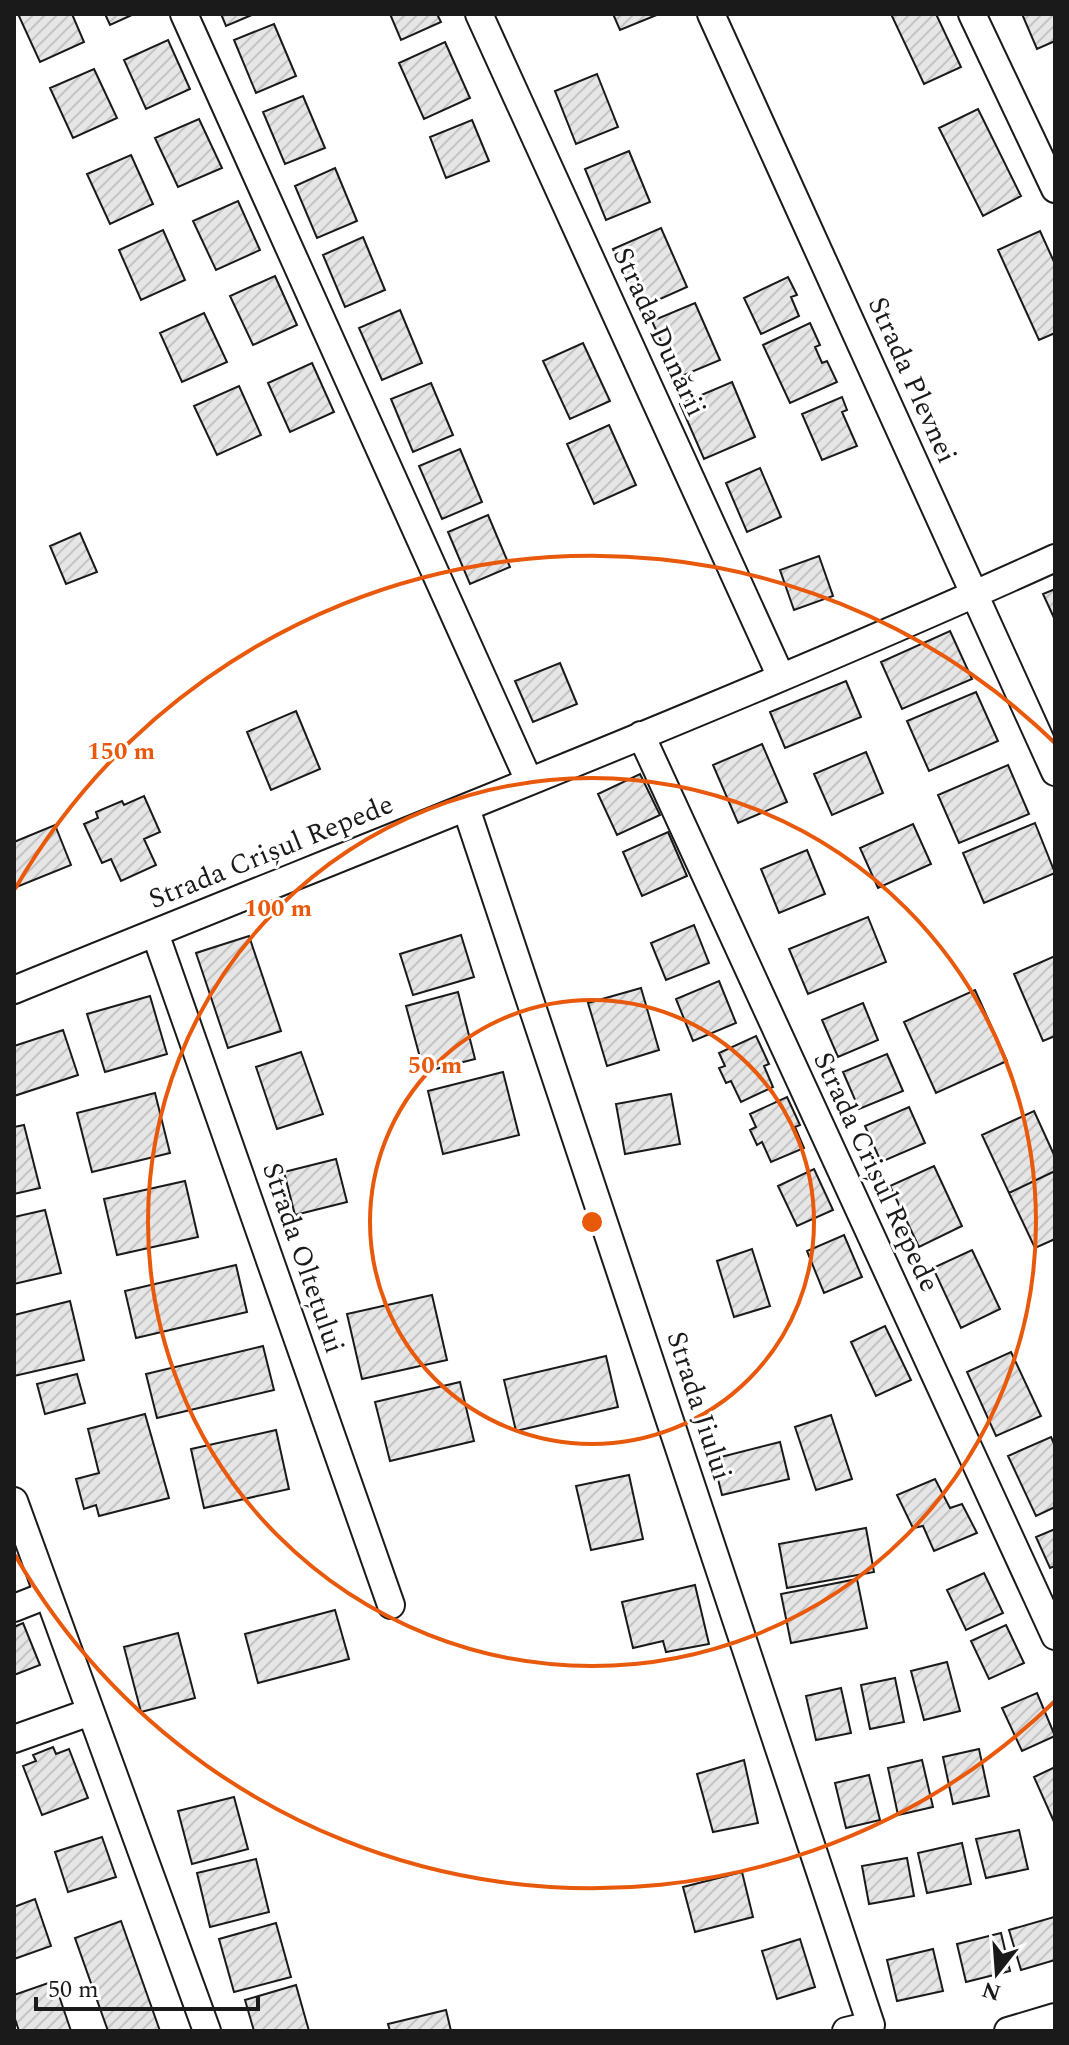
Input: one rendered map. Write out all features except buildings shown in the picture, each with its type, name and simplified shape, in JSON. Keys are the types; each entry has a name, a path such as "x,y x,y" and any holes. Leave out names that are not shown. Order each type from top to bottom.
{"street":[{"path":"184,14 529,781"},
{"name":"Strada Dunării","path":"479,14 781,677"},
{"name":"Strada Plevnei","path":"711,14 1055,772"},
{"path":"972,14 1055,189"},
{"name":"Strada Crișul Repede","path":"15,987 466,808 781,677 1055,558"},
{"name":"Strada Crișul Repede","path":"641,735 1055,1636"},
{"name":"Strada Jiului","path":"466,808 866,2029"},
{"name":"Strada Oltețului","path":"155,933 391,1605"},
{"path":"14,1501 207,2031"},
{"path":"14,1608 47,1595"},
{"path":"14,1739 90,1712"},
{"path":"1008,2031 1055,2017"}]}
